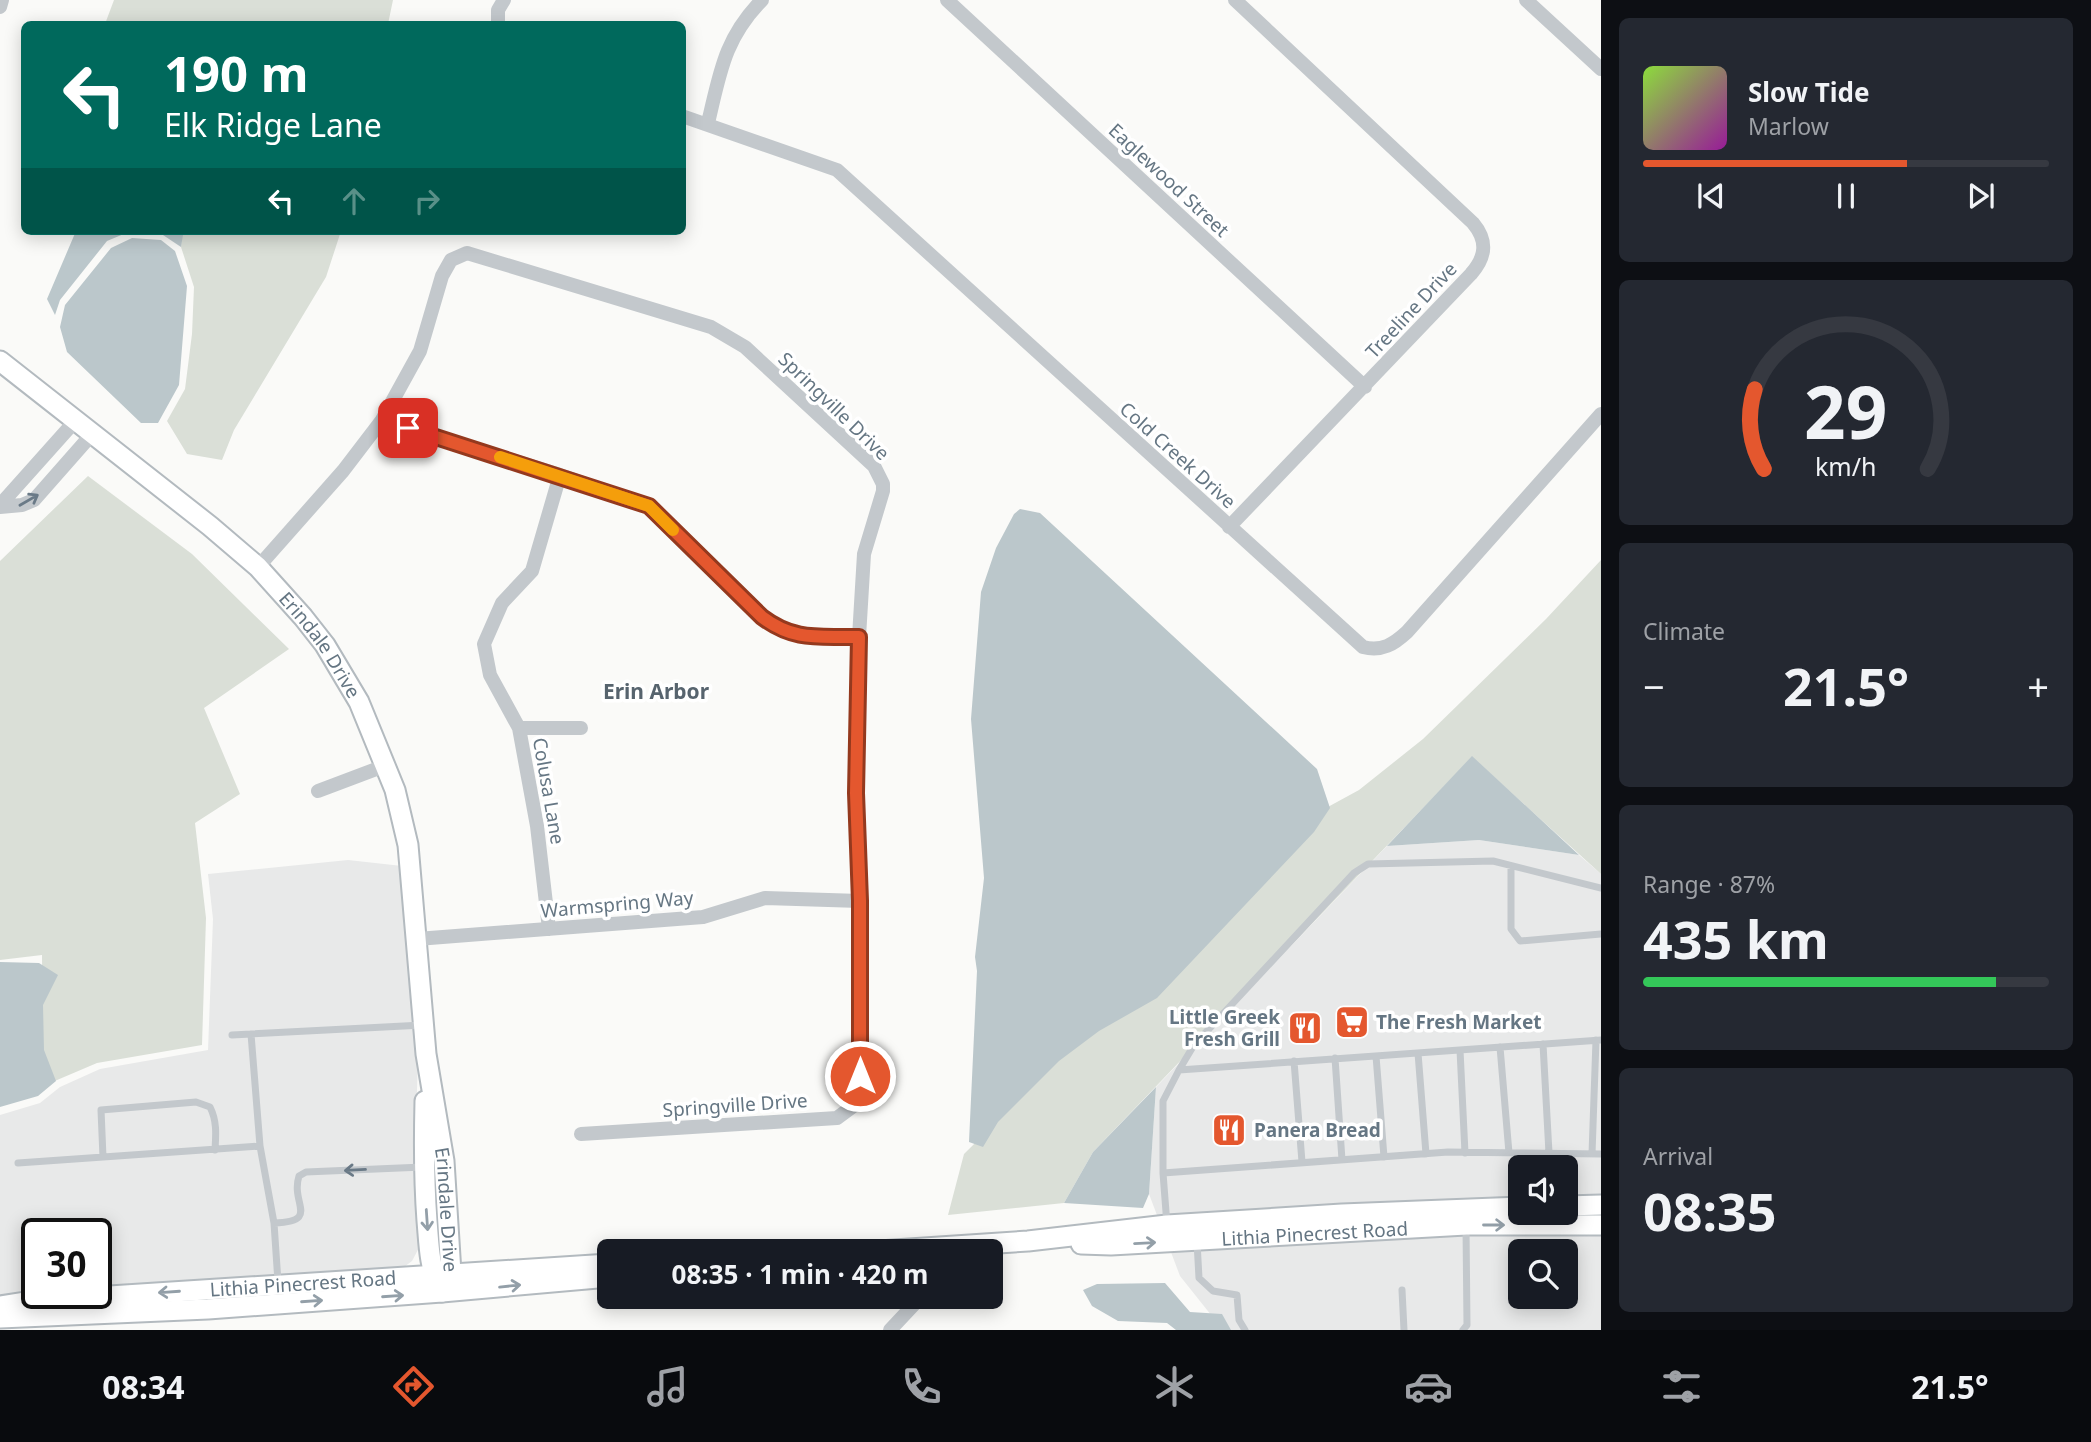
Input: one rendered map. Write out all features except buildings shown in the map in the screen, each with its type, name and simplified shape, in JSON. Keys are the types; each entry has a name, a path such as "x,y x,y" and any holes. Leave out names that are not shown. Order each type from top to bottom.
{"main road":[{"name":"Erindale Drive","path":"0,361 258,567 303,617 345,677 363,711 387,765 408,845 426,1054 444,1161 442,1292"},
{"name":"Erindale Drive","path":"426,1054 423,1167 429,1248 442,1273"},
{"path":"1578,1206 1601,1205"},
{"name":"Lithia Pinecrest Road","path":"1466,1217 1508,1209"},
{"name":"Lithia Pinecrest Road","path":"1028,1241 1111,1245 1197,1232 1466,1217 1601,1225"},
{"name":"Lithia Pinecrest Road","path":"1003,1244 1167,1225 1197,1232"},
{"path":"408,1275 423,1261 429,1248"},
{"name":"Lithia Pinecrest Road","path":"0,1318 279,1294 408,1275 597,1265"},
{"name":"Lithia Pinecrest Road","path":"112,1299 442,1292 597,1278"},
{"name":"Lithia Pinecrest Road","path":"0,1306 21,1303"}],"street":[{"path":"0,6 2,0"},
{"path":"498,21 498,10 504,0"},
{"path":"708,124 724,56 744,18 762,0"},
{"name":"Eaglewood Street","path":"947,0 1365,387"},
{"name":"Treeline Drive","path":"1229,527 1478,267 1484,250 1483,238 1473,223 1235,0"},
{"path":"1526,0 1601,69"},
{"name":"Cold Creek Drive","path":"686,117 837,170 1356,642 1370,648 1384,648 1396,642 1416,622 1601,414"},
{"name":"Springville Drive","path":"258,567 343,471 382,420 419,351 442,276 450,260 467,253 711,327 745,347 874,467 880,476 883,491 864,554 859,637 856,793 860,901 860,1101 837,1118 581,1134"},
{"path":"0,506 76,420"},
{"path":"382,420 560,475 649,506 776,628 799,636 859,637"},
{"path":"0,506 16,507 29,503 53,480 93,433"},
{"path":"36,465 53,480"},
{"name":"Colusa Lane","path":"549,929 537,826 519,728 490,675 484,644 502,603 532,572 560,475"},
{"path":"519,728 581,728"},
{"path":"317,791 387,765"},
{"name":"Warmspring Way","path":"417,939 703,917 765,898 860,901"},
{"path":"890,1330 909,1309"}],"lane":[{"path":"1167,1225 1163,1173 1163,1101 1179,1070 1194,1045 1354,873 1368,864 1493,861 1601,888"},
{"path":"1511,866 1511,929 1520,941 1601,934"},
{"path":"232,1035 424,1026"},
{"path":"251,1034 260,1146 274,1223 279,1294"},
{"path":"1179,1070 1599,1040 1592,1154"},
{"path":"1543,1044 1549,1153"},
{"path":"1500,1047 1509,1153"},
{"path":"1460,1050 1465,1153"},
{"path":"1418,1053 1426,1154"},
{"path":"1376,1056 1384,1157"},
{"path":"1335,1058 1342,1160"},
{"path":"1294,1061 1302,1162"},
{"path":"103,1157 101,1110 196,1102 210,1107 214,1116 217,1129 215,1150"},
{"path":"18,1163 260,1146"},
{"path":"1163,1173 1426,1154 1601,1154"},
{"path":"274,1223 293,1222 299,1218 301,1213 297,1183 299,1176 306,1172 423,1167"},
{"path":"1463,1330 1467,1325 1466,1217"},
{"path":"1197,1232 1199,1278 1213,1292 1237,1295 1239,1320 1245,1330"},
{"path":"1402,1290 1404,1330"}],"shaded area":[{"path":"114,0 393,0 389,21 106,21"},
{"path":"74,235 121,235 107,241 60,300 55,315 47,299"},
{"path":"163,235 183,235 181,247"},
{"path":"182,235 340,235 326,277 234,430 222,460 187,454 167,421 185,389 192,334 194,287 181,247"},
{"path":"132,238 161,240 175,251 187,286 179,385 158,423 141,423 67,352 60,327 65,305 111,248"},
{"path":"88,476 192,554 289,649 204,708 240,794 195,823 206,918 202,1045 97,1063 43,1086 42,955 0,960 0,561"},
{"path":"1020,509 1040,513 1317,769 1330,808 1314,832 1157,998 1099,1031 1059,1061 998,1122 983,1147 969,1142 977,971 975,957 984,878 971,719 981,592 996,548 1014,514"},
{"path":"1601,560 1601,874 1472,757 1093,1152 1064,1203 948,1215 964,1154 1061,1058 1326,808 1359,790 1423,739 1546,619"},
{"path":"1472,756 1579,855 1479,840 1387,846"},
{"path":"1479,840 1579,855 1601,874 1601,1330 1223,1330 1180,1276 1149,1194 1156,1087 1387,846"},
{"path":"348,860 402,866 418,1054 415,1162 420,1246 412,1261 404,1267 112,1288 112,1218 21,1218 21,1294 0,1297 0,1115 40,1103 60,1087 100,1069 208,1050 213,919 208,874"},
{"path":"0,962 39,963 58,975 43,1005 44,1050 56,1081 38,1096 0,1107"},
{"path":"1156,1087 1149,1194 1143,1208 1064,1203 1093,1152"},
{"path":"1165,1283 1190,1312 1222,1314 1231,1330 1176,1330 1167,1323 1118,1321 1092,1306 1083,1290 1097,1284"}],"slow traffic":[{"path":"500,457 649,506 673,530"}],"place":[{"name":"The Fresh Market","path":"1352,1022"},
{"name":"Little Greek Fresh Grill","path":"1305,1028"},
{"name":"Panera Bread","path":"1229,1130"}],"district":[{"name":"Erin Arbor","path":"656,691"}],"route":[{"path":"408,428 649,506 776,628 799,636 859,637 856,793 860,901 860,1076"}]}
